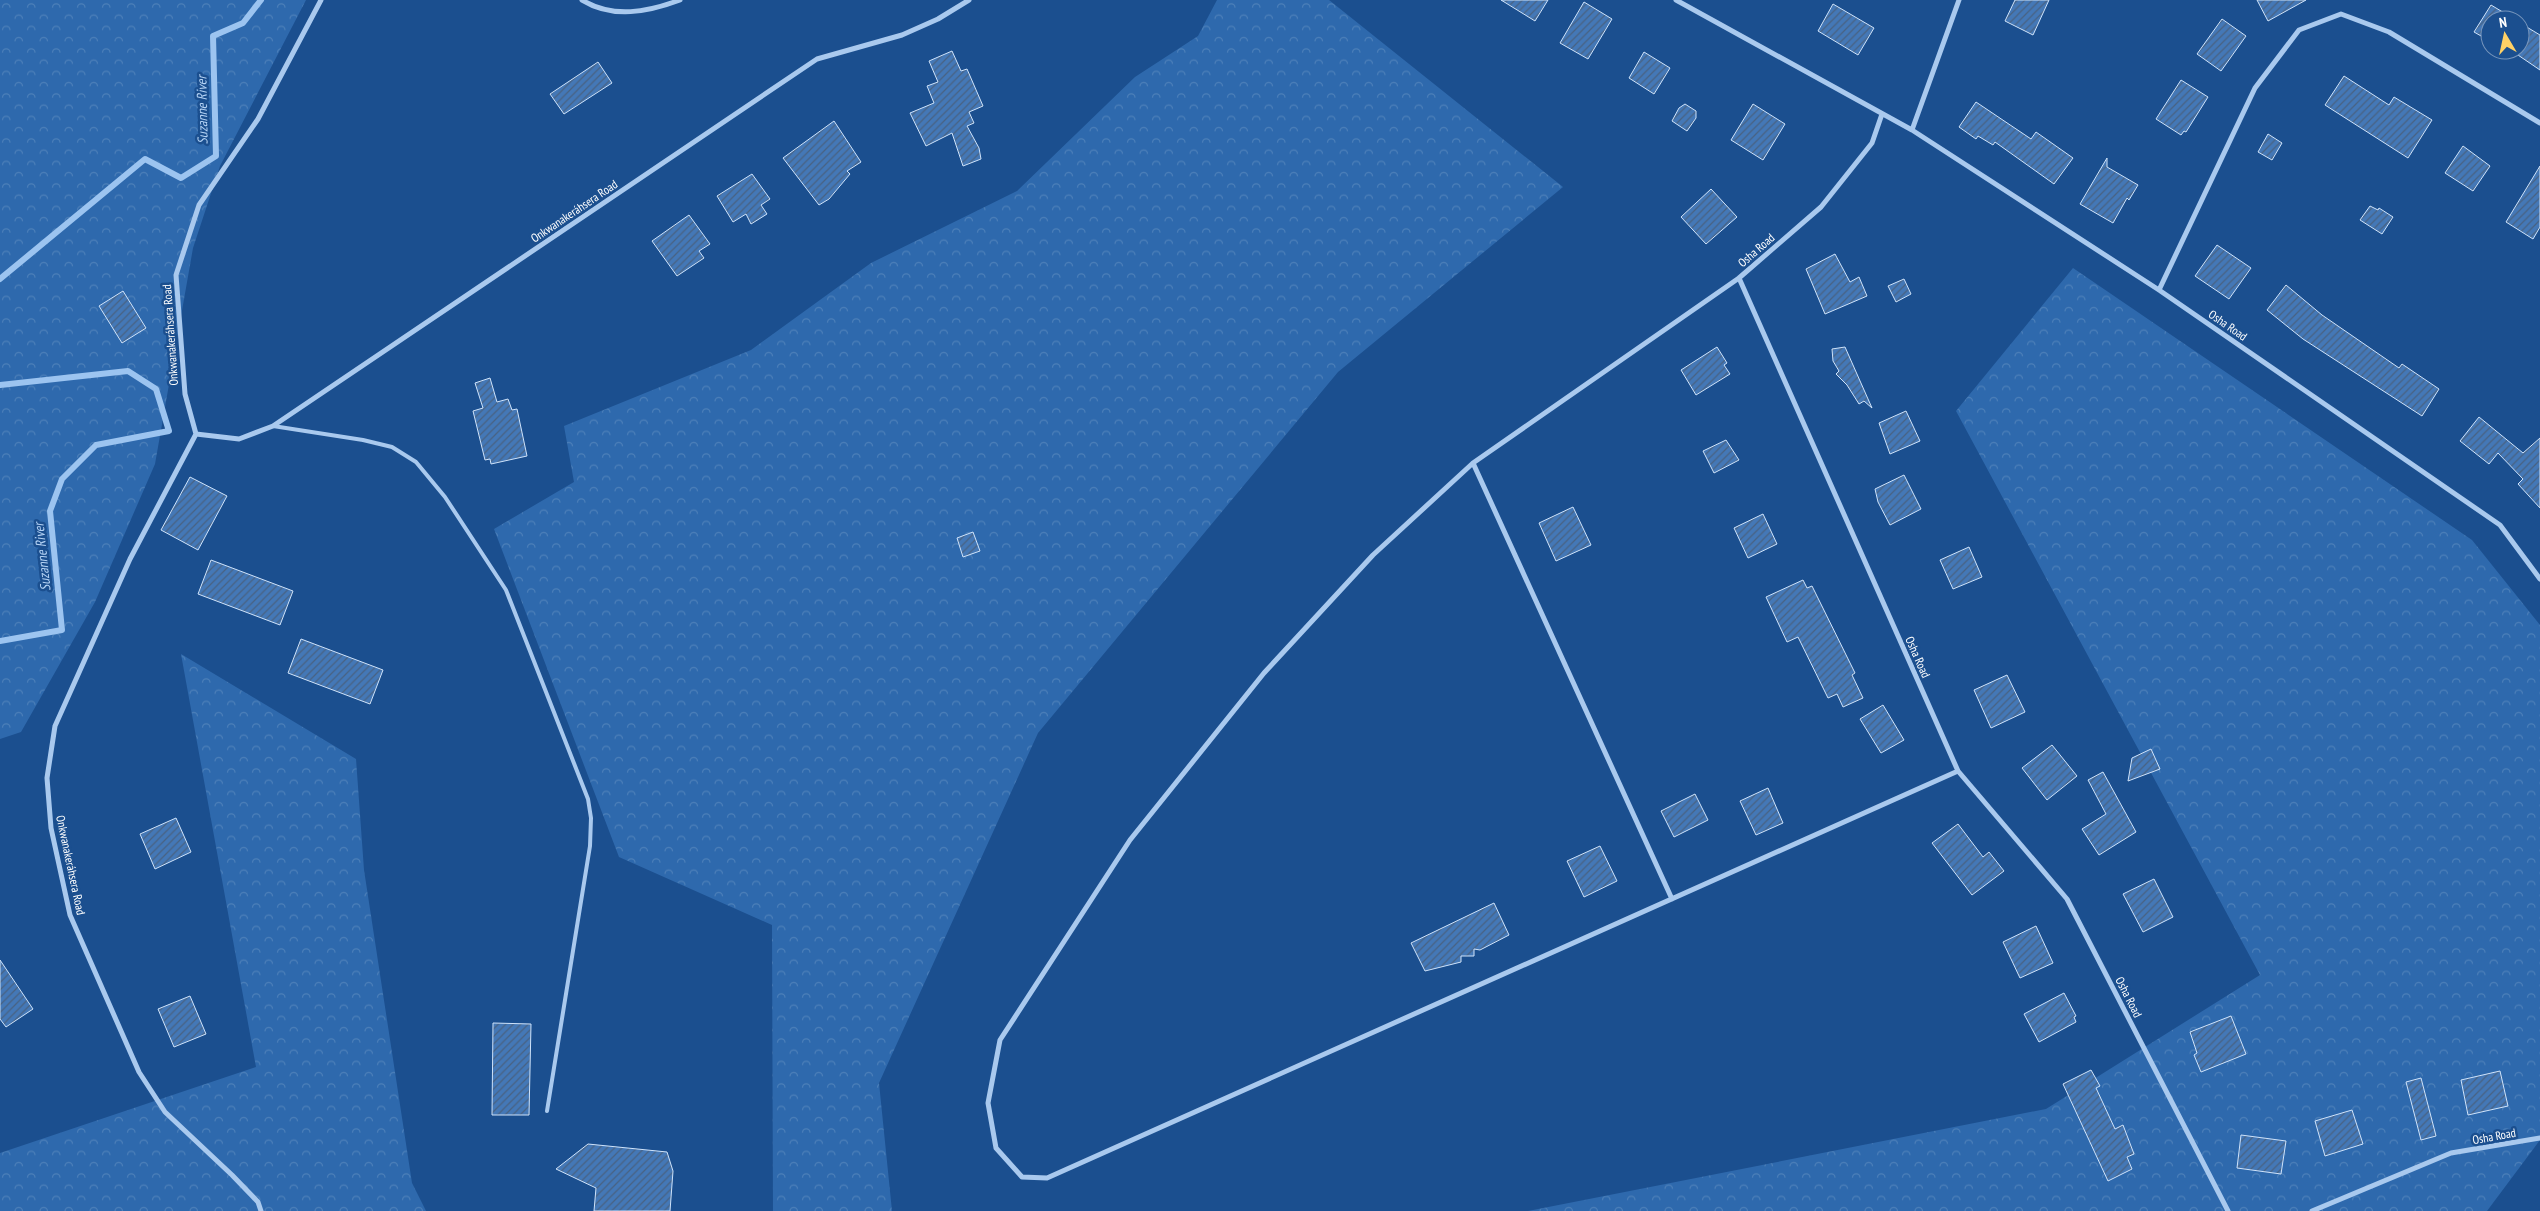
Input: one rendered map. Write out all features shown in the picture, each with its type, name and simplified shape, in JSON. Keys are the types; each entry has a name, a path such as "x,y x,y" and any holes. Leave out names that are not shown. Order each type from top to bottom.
{"street":[{"name":"Onkwanakeráhsera Road","path":"261,1211 258,1202 232,1175 165,1112 139,1072 70,915 51,828 47,786 55,726 130,559 196,434 185,394 176,275 199,205 258,119 321,0"},
{"path":"582,0 593,7 631,12 656,9 680,0"},
{"name":"Onkwanakeráhsera Road","path":"196,434 239,439 273,426 817,59 902,35 938,19 969,0"},
{"name":"Osha Road","path":"1676,0 1912,130 2159,290 2500,525 2540,580"},
{"path":"1912,130 1959,0"},
{"path":"2159,290 2254,88 2299,30 2341,14 2389,32 2540,123"},
{"name":"Osha Road","path":"1882,114 1872,143 1821,207 1739,278 1958,771 2067,899 2228,1211"},
{"path":"1739,278 1473,463 1373,555 1264,673 1130,840 1000,1040 988,1103 996,1148 1022,1177 1047,1178 1958,771"},
{"path":"1473,463 1672,899"},
{"name":"Osha Road","path":"2312,1211 2452,1153 2540,1138"}],"lane":[{"path":"273,426 363,440 392,447 416,462 445,497 506,590 520,623 588,798 591,818 590,846 547,1111"}],"green space":[{"path":"0,0 306,0 220,166 193,248 155,464 95,602 21,732 0,739"},
{"path":"1217,0 1329,0 1563,187 1338,372 1038,733 879,1083 892,1211 773,1211 772,925 619,857 494,529 574,482 564,426 751,350 871,263 1017,191 1135,77 1198,36"},
{"path":"2073,268 2472,540 2540,625 2540,1140 2487,1211 1528,1211 2046,1109 2260,975 1956,411"},
{"path":"181,654 356,759 364,870 412,1183 426,1211 0,1211 0,1153 256,1067"}],"building":[{"path":"1501,0 1548,0 1535,21"},
{"path":"2015,0 2049,0 2033,35 2005,21"},
{"path":"2257,0 2306,0 2268,21"},
{"path":"1584,2 1612,19 1588,59 1560,43"},
{"path":"1833,4 1874,28 1858,55 1818,31"},
{"path":"2491,5 2499,10 2488,10"},
{"path":"2222,19 2246,36 2221,71 2197,54"},
{"path":"2480,22 2480,35 2474,32"},
{"path":"2530,29 2540,35 2540,70 2525,60 2530,60"},
{"path":"952,51 961,71 967,69 983,106 969,112 974,123 967,126 979,148 981,159 963,166 952,133 926,146 910,113 934,103 927,86 938,82 929,61"},
{"path":"1644,52 1670,68 1654,94 1629,78"},
{"path":"598,62 612,83 564,114 550,94"},
{"path":"2344,76 2389,105 2394,97 2432,120 2408,158 2325,105"},
{"path":"2181,80 2208,97 2186,132 2184,131 2181,135 2156,119"},
{"path":"1976,102 2031,139 2036,132 2073,158 2054,184 1995,142 1993,145 1978,136 1976,139 1959,127"},
{"path":"1685,104 1696,111 1696,118 1687,131 1672,121 1679,108"},
{"path":"1753,104 1785,124 1763,160 1731,140"},
{"path":"834,121 861,162 847,171 850,174 829,199 819,205 783,158"},
{"path":"2268,134 2282,143 2272,160 2258,152"},
{"path":"2463,146 2490,166 2473,191 2445,173"},
{"path":"2107,158 2107,167 2138,185 2129,200 2127,198 2113,223 2080,204"},
{"path":"2540,166 2540,227 2533,239 2506,222"},
{"path":"752,174 770,199 761,205 767,214 751,224 746,214 733,222 717,196"},
{"path":"1711,189 1737,217 1706,244 1681,217"},
{"path":"2370,206 2378,210 2379,208 2393,217 2382,234 2360,220"},
{"path":"689,215 710,244 699,251 704,258 677,276 652,241"},
{"path":"2217,245 2251,268 2229,299 2195,276"},
{"path":"1835,254 1850,282 1859,277 1867,296 1825,314 1806,269"},
{"path":"1904,279 1911,294 1896,302 1888,286"},
{"path":"2286,285 2322,315 2399,368 2402,364 2439,389 2422,416 2303,339 2267,310"},
{"path":"123,291 146,328 122,343 99,306"},
{"path":"1717,347 1727,363 1724,365 1730,374 1696,395 1681,370"},
{"path":"1845,347 1872,408 1864,401 1859,404 1847,385 1836,374 1839,371 1833,361 1832,349"},
{"path":"490,378 497,402 508,399 512,410 517,409 527,456 491,464 490,459 485,460 473,411 483,408 475,383"},
{"path":"1906,411 1920,441 1890,454 1879,423"},
{"path":"2479,417 2523,453 2540,438 2540,508 2518,484 2523,479 2498,453 2489,464 2460,441"},
{"path":"1726,440 1739,460 1714,473 1703,451"},
{"path":"1904,475 1921,509 1890,525 1878,502 1875,489"},
{"path":"190,477 227,496 198,550 161,530"},
{"path":"1573,507 1591,545 1556,561 1539,523"},
{"path":"1763,514 1777,544 1748,558 1734,528"},
{"path":"973,532 980,551 963,557 957,538"},
{"path":"1969,547 1982,577 1953,589 1940,560"},
{"path":"211,560 293,591 280,625 198,594"},
{"path":"1803,580 1807,588 1812,586 1855,673 1852,675 1863,698 1843,707 1837,694 1828,698 1798,637 1787,642 1766,597"},
{"path":"301,639 383,670 370,704 288,673"},
{"path":"2007,675 2025,712 1991,728 1974,690"},
{"path":"1883,705 1904,740 1881,753 1860,719"},
{"path":"2052,745 2077,776 2047,800 2022,768"},
{"path":"2151,749 2160,769 2128,781 2132,758"},
{"path":"2103,772 2136,832 2099,855 2082,829 2106,814 2088,780"},
{"path":"1768,788 1783,823 1756,835 1740,801"},
{"path":"1695,794 1708,820 1674,837 1661,811"},
{"path":"176,818 191,852 155,869 140,834"},
{"path":"1958,824 1983,857 1989,852 2004,871 1972,895 1932,843"},
{"path":"1600,846 1617,881 1584,897 1567,861"},
{"path":"2154,879 2173,917 2143,932 2123,894"},
{"path":"1494,903 1509,935 1480,950 1474,949 1474,956 1461,956 1461,962 1425,971 1411,943"},
{"path":"2036,926 2053,963 2020,978 2003,942"},
{"path":"0,960 33,1009 6,1027 0,1019"},
{"path":"2064,993 2076,1016 2074,1017 2076,1022 2039,1042 2024,1014"},
{"path":"190,996 206,1034 174,1047 158,1009"},
{"path":"2231,1016 2246,1054 2201,1072 2194,1055 2197,1053 2190,1032"},
{"path":"493,1023 531,1024 529,1115 492,1115"},
{"path":"2091,1070 2100,1086 2096,1088 2115,1129 2123,1125 2134,1154 2127,1157 2132,1169 2108,1181 2063,1084"},
{"path":"2500,1071 2508,1106 2468,1115 2461,1080"},
{"path":"2421,1078 2436,1136 2421,1140 2406,1082"},
{"path":"2352,1110 2363,1144 2325,1156 2315,1121"},
{"path":"2241,1135 2286,1141 2281,1174 2237,1168"},
{"path":"588,1144 667,1152 673,1171 670,1211 594,1211 596,1188 556,1169"}],"waterway":[{"name":"Suzanne River","path":"0,279 145,159 181,178 216,156 213,36 243,23 261,0"},
{"name":"Suzanne River","path":"0,385 128,371 156,389 169,431 96,445 62,479 50,511 62,630 0,641"}]}
